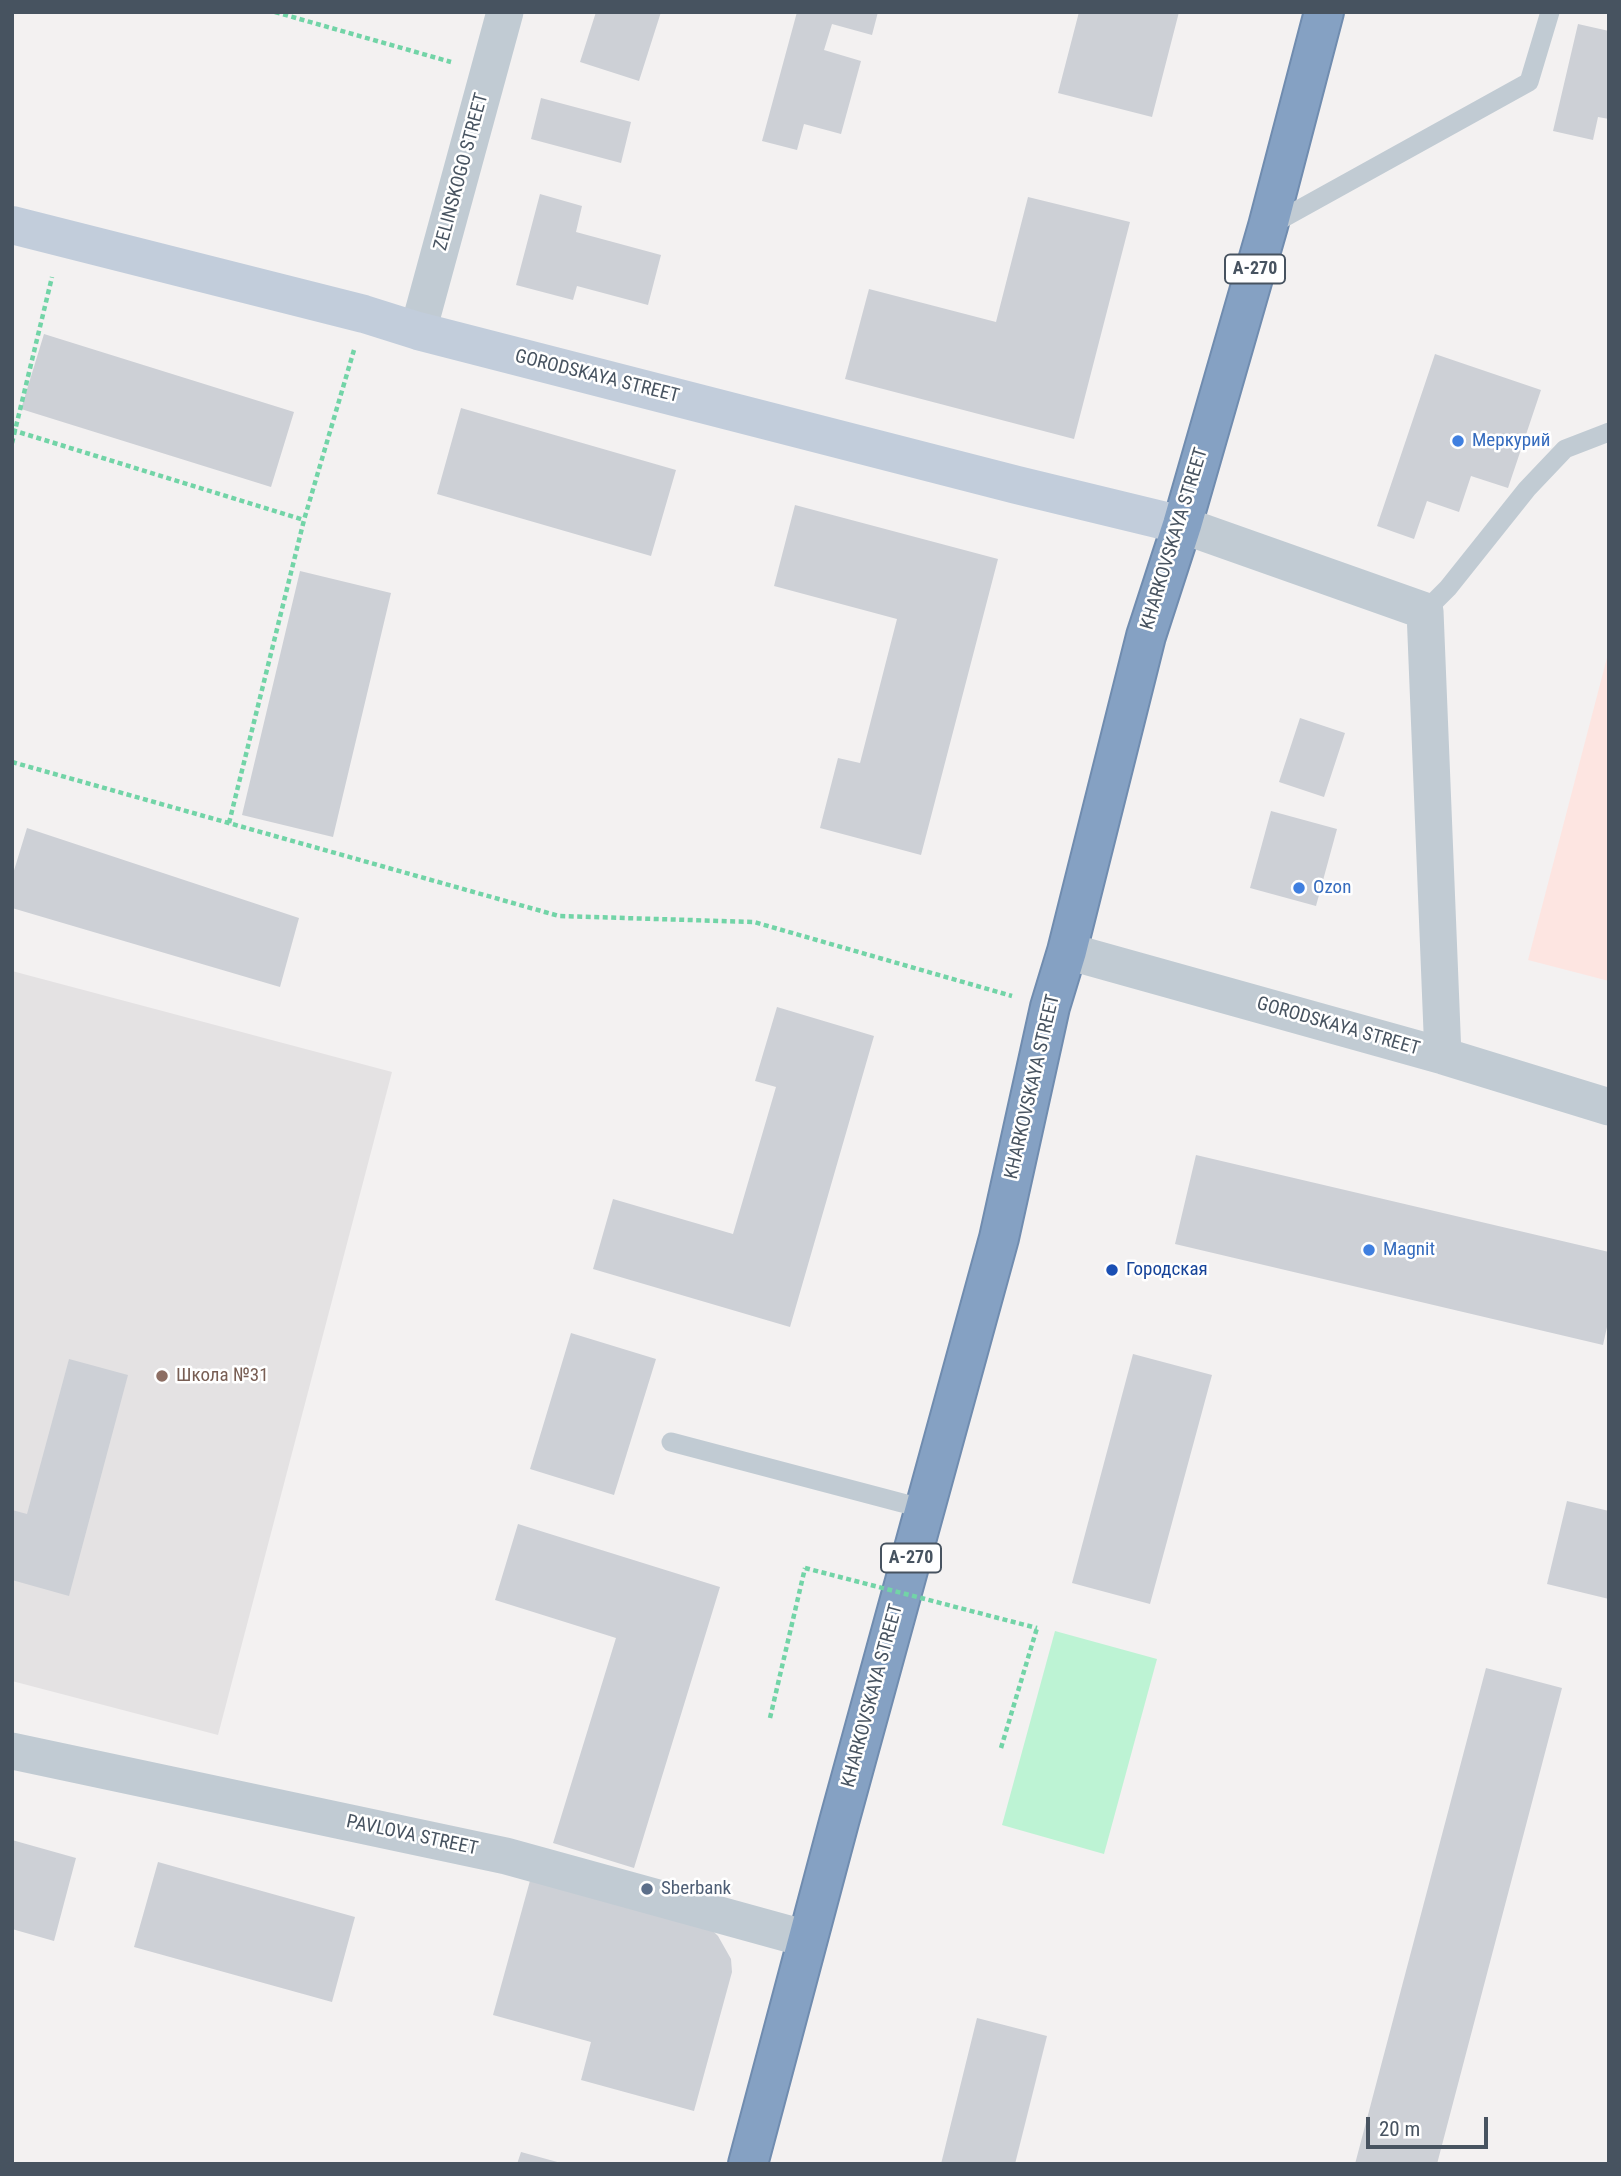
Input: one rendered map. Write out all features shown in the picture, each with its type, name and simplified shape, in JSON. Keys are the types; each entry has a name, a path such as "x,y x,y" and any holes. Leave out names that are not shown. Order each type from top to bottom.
{"highway":[{"name":"KHARKOVSKAYA STREET","path":"748,2164 999,1238 1050,1007 1067,951 1146,636 1182,525 1268,226 1324,12"}],"street":[{"name":"ZELINSKOGO STREET","path":"418,331 505,12"},
{"name":"GORODSKAYA STREET","path":"12,225 1182,525"},
{"path":"1182,525 1425,611 1443,1056"},
{"name":"GORODSKAYA STREET","path":"1067,951 1443,1056 1609,1107"},
{"name":"PAVLOVA STREET","path":"12,1751 506,1856 807,1939"}],"lane":[{"path":"1268,226 1529,82 1550,12"},
{"path":"1425,611 1448,588 1527,489 1565,449 1609,432"},
{"path":"671,1442 925,1509"}],"path":[{"path":"275,12 489,73"},
{"path":"12,443 61,239"},
{"path":"229,823 304,520 364,314"},
{"path":"14,430 304,520"},
{"path":"12,762 559,916 754,922 1050,1007"},
{"path":"770,1718 805,1568 1037,1628 1002,1748"}],"shaded area":[{"path":"1609,650 1609,981 1528,960"},
{"name":"Школа №31","path":"12,971 392,1072 218,1735 12,1681"}],"green space":[{"path":"1055,1631 1157,1659 1104,1854 1002,1825"}],"building":[{"path":"596,12 661,12 639,81 580,62"},
{"path":"797,12 878,12 872,35 832,24 824,50 861,61 841,134 804,124 797,150 762,141"},
{"path":"1079,12 1179,12 1152,117 1058,93"},
{"path":"1578,24 1609,31 1609,119 1598,117 1593,140 1553,131"},
{"path":"541,98 631,122 621,163 531,139"},
{"path":"540,194 582,206 576,232 661,255 648,305 577,286 573,300 516,285"},
{"path":"1028,197 1130,222 1074,439 845,379 869,289 996,322"},
{"path":"44,334 294,412 271,487 21,409"},
{"path":"1435,354 1541,390 1508,488 1471,476 1459,512 1427,501 1414,539 1377,526"},
{"path":"461,408 676,470 651,556 437,494"},
{"path":"795,505 998,559 921,855 820,828 838,758 860,763 897,619 774,586"},
{"path":"300,571 391,593 333,837 242,815"},
{"path":"1300,718 1345,733 1324,797 1279,782"},
{"path":"1271,811 1337,829 1316,906 1250,888"},
{"path":"27,828 299,918 280,987 12,908 12,877"},
{"path":"777,1007 874,1036 790,1327 593,1269 613,1199 733,1234 776,1087 755,1081"},
{"path":"1196,1155 1609,1252 1609,1318 1603,1345 1175,1244"},
{"path":"571,1333 656,1359 614,1495 530,1469"},
{"path":"1133,1354 1212,1375 1150,1604 1072,1583"},
{"path":"69,1359 128,1375 69,1596 12,1580 12,1510 27,1514"},
{"path":"1567,1501 1609,1511 1609,1599 1547,1584"},
{"path":"518,1524 720,1587 634,1868 553,1843 616,1638 495,1600"},
{"path":"1486,1668 1562,1688 1437,2164 1355,2164"},
{"path":"12,1840 76,1858 54,1941 12,1929"},
{"path":"158,1862 355,1917 332,2002 134,1947"},
{"path":"531,1877 708,1926 718,1936 731,1959 732,1972 694,2111 581,2080 591,2042 493,2015"},
{"path":"977,2018 1047,2036 1015,2164 941,2164"},
{"path":"521,2152 561,2163 561,2164 517,2164"}],"place":[{"name":"Меркурий","path":"1458,441"},
{"name":"Ozon","path":"1299,888"},
{"name":"Magnit","path":"1369,1250"},
{"name":"Городская","path":"1112,1270"},
{"name":"Школа №31","path":"162,1376"},
{"name":"Sberbank","path":"647,1889"}]}
